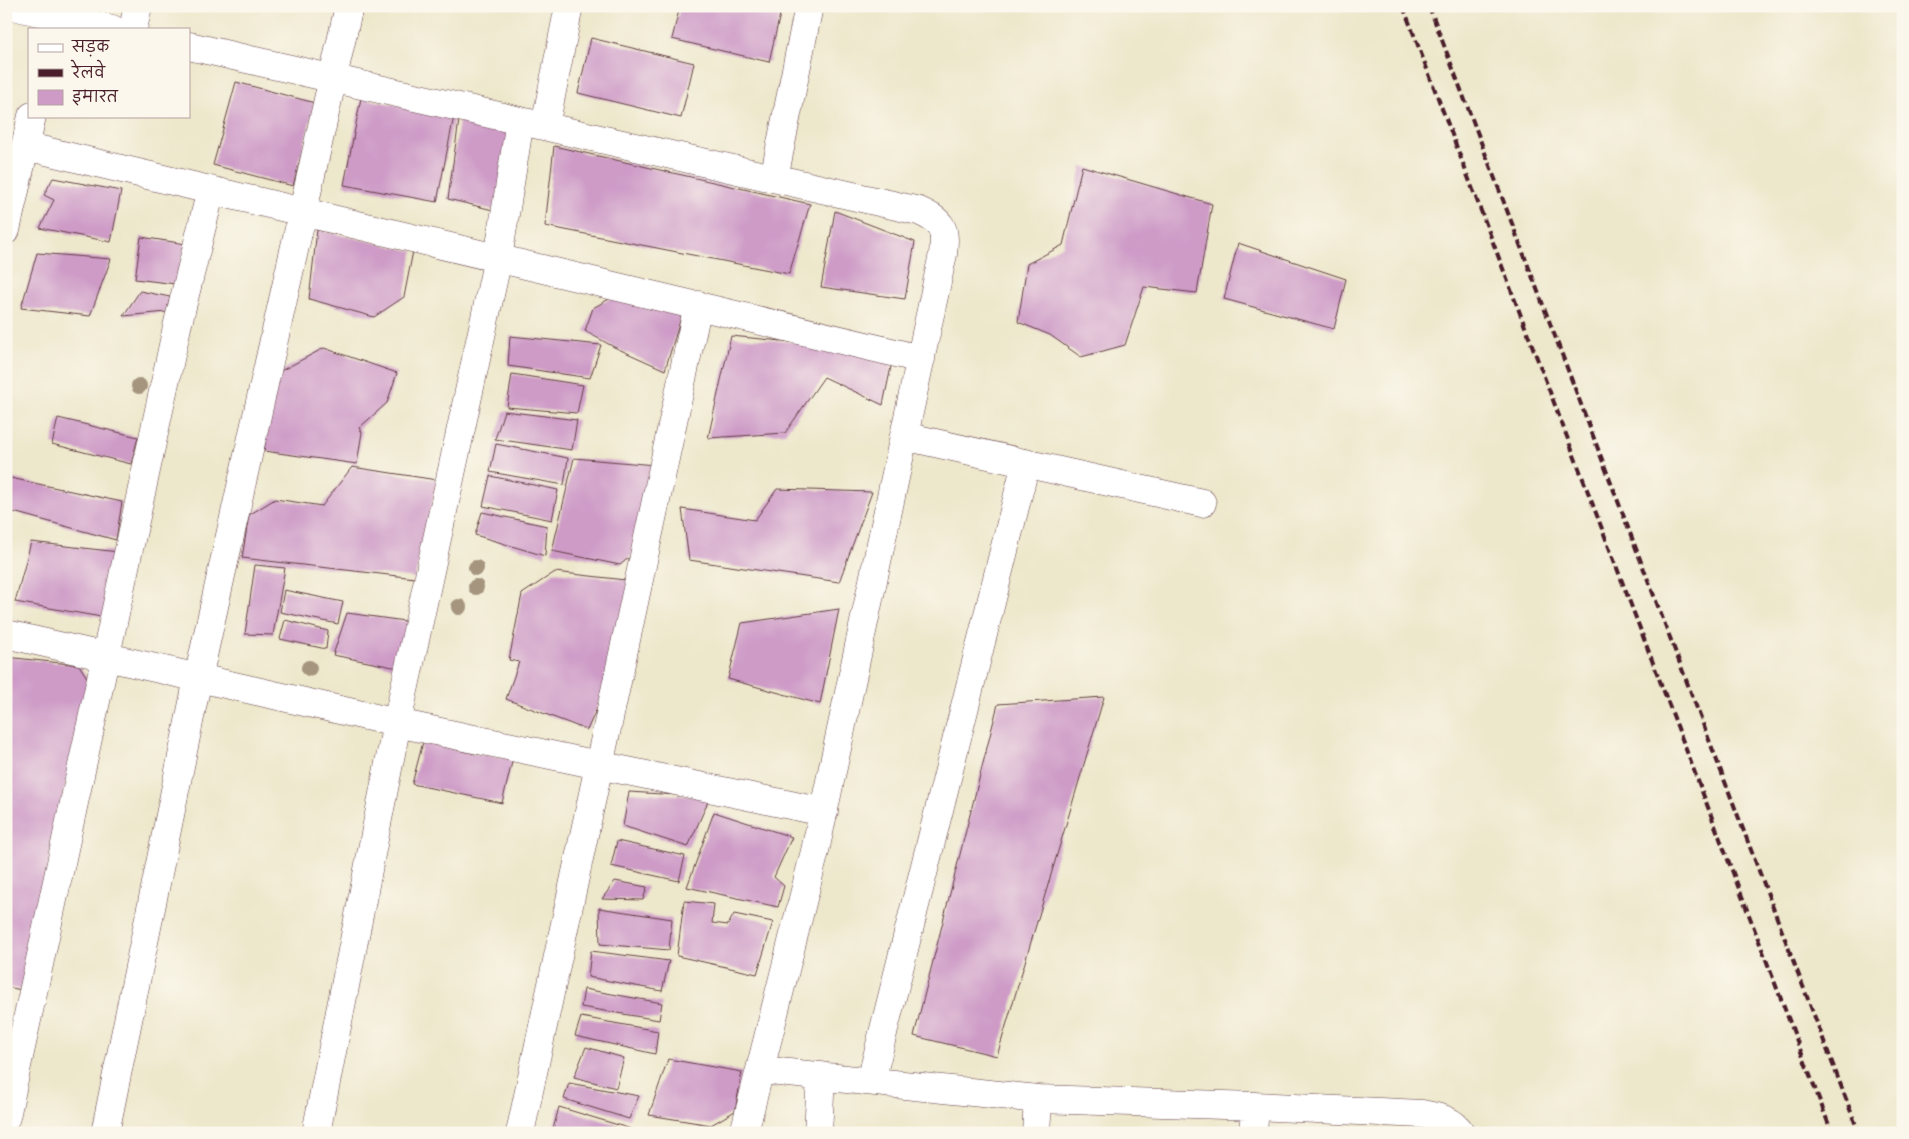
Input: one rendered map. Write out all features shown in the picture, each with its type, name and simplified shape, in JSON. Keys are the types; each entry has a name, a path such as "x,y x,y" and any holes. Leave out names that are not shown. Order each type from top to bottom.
{"street":[{"path":"13,6 52,22 103,28"},
{"path":"133,28 138,6"},
{"path":"105,1133 198,678 349,6"},
{"path":"316,1133 397,723 498,258 533,124 569,6"},
{"path":"774,178 809,6"},
{"path":"190,46 919,210 936,219 945,236 921,359 824,812 744,1133"},
{"path":"6,230 32,118"},
{"path":"25,146 921,359"},
{"path":"6,1117 177,327 211,190"},
{"path":"520,1133 698,305"},
{"path":"904,436 1202,503"},
{"path":"871,1082 1026,463"},
{"path":"6,634 397,723 824,812"},
{"path":"760,1070 1038,1099 1422,1114 1444,1119 1458,1128 1461,1133"},
{"path":"818,1133 821,1076"},
{"path":"1036,1133 1038,1099"},
{"path":"1253,1133 1255,1106"}],"building":[{"path":"680,6 766,6 781,10 769,62 672,39"},
{"path":"591,38 694,63 681,118 578,93"},
{"path":"236,82 315,103 293,186 213,165"},
{"path":"361,98 454,116 437,202 344,185"},
{"path":"459,120 511,132 497,211 448,199"},
{"path":"554,146 810,204 789,274 545,226"},
{"path":"1082,166 1212,204 1197,293 1144,287 1125,345 1081,357 1050,335 1018,322 1027,264 1063,245"},
{"path":"53,178 121,191 111,242 40,228 54,200 44,195"},
{"path":"835,211 915,242 905,299 821,287"},
{"path":"317,230 413,251 404,297 374,317 309,299"},
{"path":"141,237 186,244 176,284 135,279"},
{"path":"1238,243 1346,279 1334,329 1224,299"},
{"path":"37,253 111,259 90,316 21,308"},
{"path":"140,291 170,297 167,312 123,316"},
{"path":"618,294 683,311 665,370 614,347 585,331 593,308"},
{"path":"510,336 601,345 590,378 508,366"},
{"path":"731,336 894,352 883,405 824,377 785,433 708,438"},
{"path":"324,348 397,373 387,403 359,428 362,432 357,464 264,451 275,374"},
{"path":"512,374 583,385 577,413 507,407"},
{"path":"504,411 577,420 572,450 495,439"},
{"path":"58,418 138,437 131,464 52,444"},
{"path":"496,444 568,458 564,485 490,472"},
{"path":"574,458 655,465 642,547 620,565 552,551"},
{"path":"352,467 437,480 415,578 242,558 249,515 275,499 322,506"},
{"path":"490,476 558,490 552,520 483,506"},
{"path":"6,477 122,502 116,540 6,510"},
{"path":"777,489 872,492 839,582 689,560 682,509 755,520"},
{"path":"482,512 547,526 545,556 475,535"},
{"path":"31,542 127,553 113,619 15,602"},
{"path":"255,565 285,568 273,635 245,634"},
{"path":"555,572 634,581 609,682 587,730 506,699 519,662 509,660 522,594"},
{"path":"284,590 343,602 338,624 280,612"},
{"path":"839,609 820,704 728,679 742,623"},
{"path":"347,613 412,622 403,669 333,655"},
{"path":"285,620 328,631 326,649 280,639"},
{"path":"6,657 79,665 88,679 22,990 6,987"},
{"path":"1104,697 997,1056 914,1036 998,704"},
{"path":"423,742 476,754 513,758 502,803 412,784"},
{"path":"629,792 710,797 688,847 623,826"},
{"path":"714,812 792,837 774,877 784,886 778,907 687,887"},
{"path":"617,841 685,856 679,881 611,866"},
{"path":"615,881 647,887 643,900 602,899"},
{"path":"684,901 714,904 712,923 728,925 734,914 773,922 757,974 677,956"},
{"path":"599,908 672,919 669,950 600,944"},
{"path":"591,951 669,961 662,991 588,977"},
{"path":"584,989 662,1003 659,1020 581,1007"},
{"path":"581,1017 658,1031 655,1054 575,1036"},
{"path":"586,1047 624,1058 616,1088 574,1077"},
{"path":"668,1059 742,1072 735,1111 711,1125 649,1115"},
{"path":"569,1083 639,1096 629,1119 564,1099"},
{"path":"559,1107 641,1132 641,1133 552,1133"}],"railway":[{"path":"1403,6 1832,1133"},
{"path":"1429,6 1859,1133"}]}
